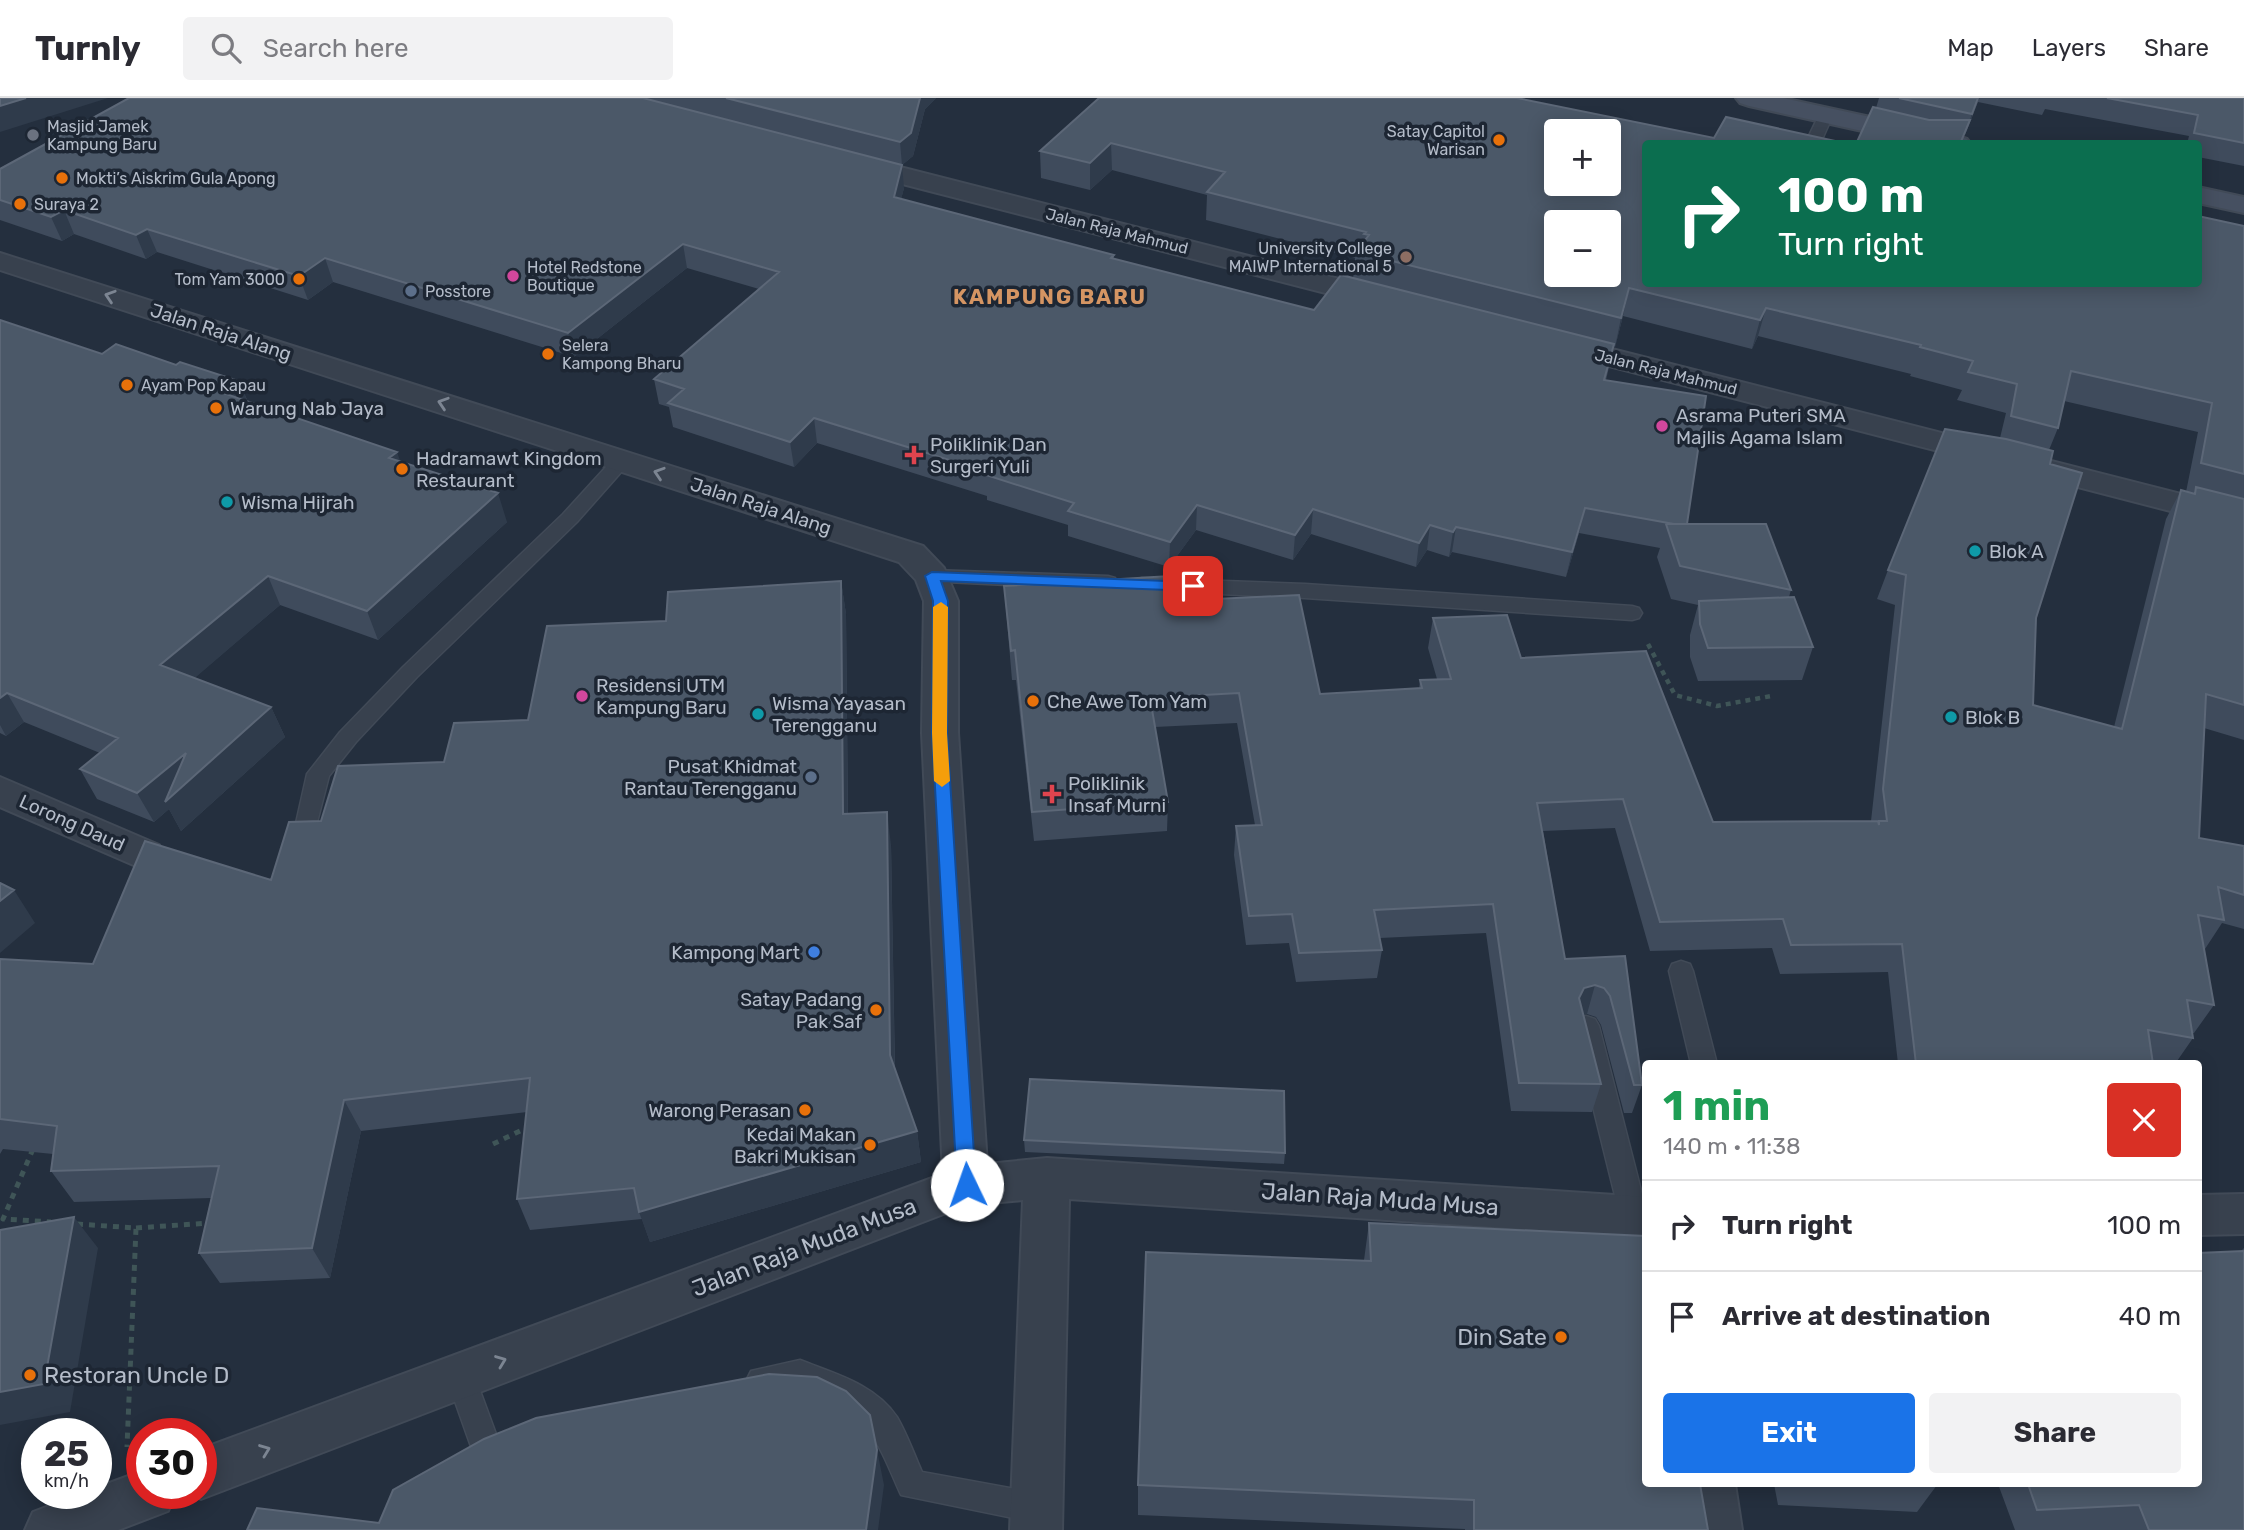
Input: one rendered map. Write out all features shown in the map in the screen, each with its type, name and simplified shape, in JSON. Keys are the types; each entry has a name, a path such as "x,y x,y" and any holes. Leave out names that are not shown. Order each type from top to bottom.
{"street":[{"path":"1749,98 1940,140"},
{"name":"Jalan Raja Mahmud","path":"828,157 1408,306"},
{"path":"2202,196 2244,205"},
{"name":"Jalan Raja Alang","path":"0,261 911,554 932,576"},
{"name":"Jalan Raja Mahmud","path":"1530,337 2244,520"},
{"path":"932,576 941,601 940,733 967,1185"},
{"name":"Lorong Daud","path":"0,791 145,855"},
{"path":"1037,1519 1047,1178"},
{"name":"Jalan Raja Muda Musa","path":"217,1468 967,1185 1047,1178 1639,1217"},
{"path":"2202,1215 2244,1214"},
{"path":"1709,1487 1716,1530"},
{"path":"51,1530 126,1502"}],"lane":[{"path":"1814,140 1826,115"},
{"path":"305,832 318,774 348,737 410,672 570,518 622,461"},
{"path":"932,576 1305,590 1633,613"},
{"path":"1681,971 1702,1060"},
{"path":"1586,1026 1639,1217"},
{"path":"738,1384 800,1374 850,1393 868,1407 886,1427 912,1485 1037,1519"},
{"path":"461,1376 479,1469 525,1448"}],"path":[{"path":"1633,613 1675,695 1717,706 1771,696"},
{"path":"493,1144 524,1131 533,1123"},
{"path":"36,1143 3,1219 56,1222"},
{"path":"70,1223 136,1228 222,1222"},
{"path":"129,1418 136,1228"}],"building":[{"path":"0,98 26,98 0,106"},
{"path":"129,98 643,98 902,165 894,197 1114,255 1111,258 1314,310 1341,275 1614,344 1604,380 1706,396 1687,524 1585,508 1572,552 1456,527 1453,532 1430,525 1419,543 1313,509 1295,535 1197,505 1170,542 1068,511 1074,503 986,475 988,472 814,418 790,442 668,403 684,389 654,379 779,272 683,244 568,333 325,258 299,276 147,229 136,235 64,210 51,217 0,200 0,169"},
{"path":"726,98 920,98 911,133 900,142"},
{"path":"1099,98 1517,98 1620,119 1544,119 1544,196 1621,196 1621,119 1714,138 1726,117 1831,140 1642,140 1642,287 2202,287 2202,217 2244,226 2244,474 2201,463 2212,403 2071,371 2058,428 2011,416 2017,384 1968,372 1973,361 1920,347 1921,345 1766,308 1760,320 1629,288 1621,318 1356,252 1369,235 1364,234 1366,232 1207,192 1225,172 1111,143 1090,163 1040,151"},
{"path":"1899,98 1978,98 1972,114"},
{"path":"2107,98 2244,98 2244,143 2194,133 2198,115"},
{"path":"1873,107 1929,120 1970,120 1962,140 1858,140"},
{"path":"0,320 102,354 116,344 176,365 180,362 239,381 223,393 397,452 389,458 498,493 367,611 268,576 160,665 271,707 165,802 186,753 137,793 80,769 118,738 7,693 0,698"},
{"path":"1945,429 2006,439 2053,451 2050,464 2082,473 2036,618 2033,705 2122,729 2181,490 2195,494 2196,487 2244,499 2244,705 2206,694 2199,838 2244,846 2244,895 2218,887 2224,920 2198,915 2214,1005 2187,1000 2193,1038 2148,1030 2152,1060 1916,1060 1902,944 1791,945 1783,919 1660,922 1623,799 1537,803 1565,959 1625,956 1642,1085 1634,1085 1610,996 1604,988 1595,985 1584,988 1579,998 1601,1084 1519,1083 1493,904 1374,910 1382,950 1299,953 1292,914 1249,916 1236,826 1262,825 1239,693 1150,698 1168,802 1032,812 1015,650 1011,651 1004,586 1170,576 1175,601 1299,595 1320,694 1422,688 1420,680 1451,679 1433,618 1507,615 1521,658 1646,651 1713,822 1878,821 1879,825 1879,821 1887,821 1883,789 1906,575 1888,570"},
{"path":"1666,524 1766,524 1791,590 1680,566"},
{"path":"841,581 843,814 887,812 890,1055 917,1131 639,1212 634,1188 517,1199 530,1078 344,1100 312,1248 199,1253 219,1166 51,1171 57,1126 0,1119 0,959 93,964 145,841 271,880 289,822 321,821 338,766 444,762 454,723 528,720 547,626 666,621 668,592"},
{"path":"1794,597 1813,647 1708,648 1700,624 1699,601"},
{"path":"0,883 14,890 0,901"},
{"path":"1030,1079 1284,1091 1285,1153 1024,1140"},
{"path":"74,1217 44,1384 0,1392 0,1230"},
{"path":"1369,1223 1642,1236 1642,1487 1701,1487 1708,1530 1474,1530 1474,1500 1138,1485 1146,1252 1371,1261"},
{"path":"2244,1251 2244,1530 2149,1530 2139,1505 2037,1510 2029,1487 2202,1487 2202,1253"},
{"path":"769,1374 817,1377 846,1391 870,1415 877,1450 866,1530 247,1530 257,1508 379,1523 393,1490 484,1439 536,1418"}],"slow traffic":[{"path":"941,607 942,781"}],"place":[{"name":"Masjid Jamek Kampung Baru","path":"33,135"},
{"name":"Satay Capitol Warisan","path":"1499,140"},
{"name":"Mokti’s Aiskrim Gula Apong","path":"62,178"},
{"name":"Suraya 2","path":"20,204"},
{"name":"University College MAIWP International 5","path":"1406,257"},
{"name":"Hotel Redstone Boutique","path":"513,276"},
{"name":"Tom Yam 3000","path":"299,279"},
{"name":"Posstore","path":"411,291"},
{"name":"Selera Kampong Bharu","path":"548,354"},
{"name":"Ayam Pop Kapau","path":"127,385"},
{"name":"Warung Nab Jaya","path":"216,408"},
{"name":"Asrama Puteri SMA Majlis Agama Islam","path":"1662,426"},
{"name":"Poliklinik Dan Surgeri Yuli","path":"914,455"},
{"name":"Hadramawt Kingdom Restaurant","path":"402,469"},
{"name":"Wisma Hijrah","path":"227,502"},
{"name":"Blok A","path":"1975,551"},
{"name":"Residensi UTM Kampung Baru","path":"582,696"},
{"name":"Che Awe Tom Yam","path":"1033,701"},
{"name":"Wisma Yayasan Terengganu","path":"758,714"},
{"name":"Blok B","path":"1951,717"},
{"name":"Pusat Khidmat Rantau Terengganu","path":"811,777"},
{"name":"Poliklinik Insaf Murni","path":"1052,794"},
{"name":"Kampong Mart","path":"814,952"},
{"name":"Satay Padang Pak Saf","path":"876,1010"},
{"name":"Warong Perasan","path":"805,1110"},
{"name":"Kedai Makan Bakri Mukisan","path":"870,1145"},
{"name":"Din Sate","path":"1561,1337"},
{"name":"Restoran Uncle D","path":"30,1375"}],"district":[{"name":"KAMPUNG BARU","path":"1050,296"}],"route":[{"path":"967,1185 940,733 941,601 932,576 1193,586"}]}
